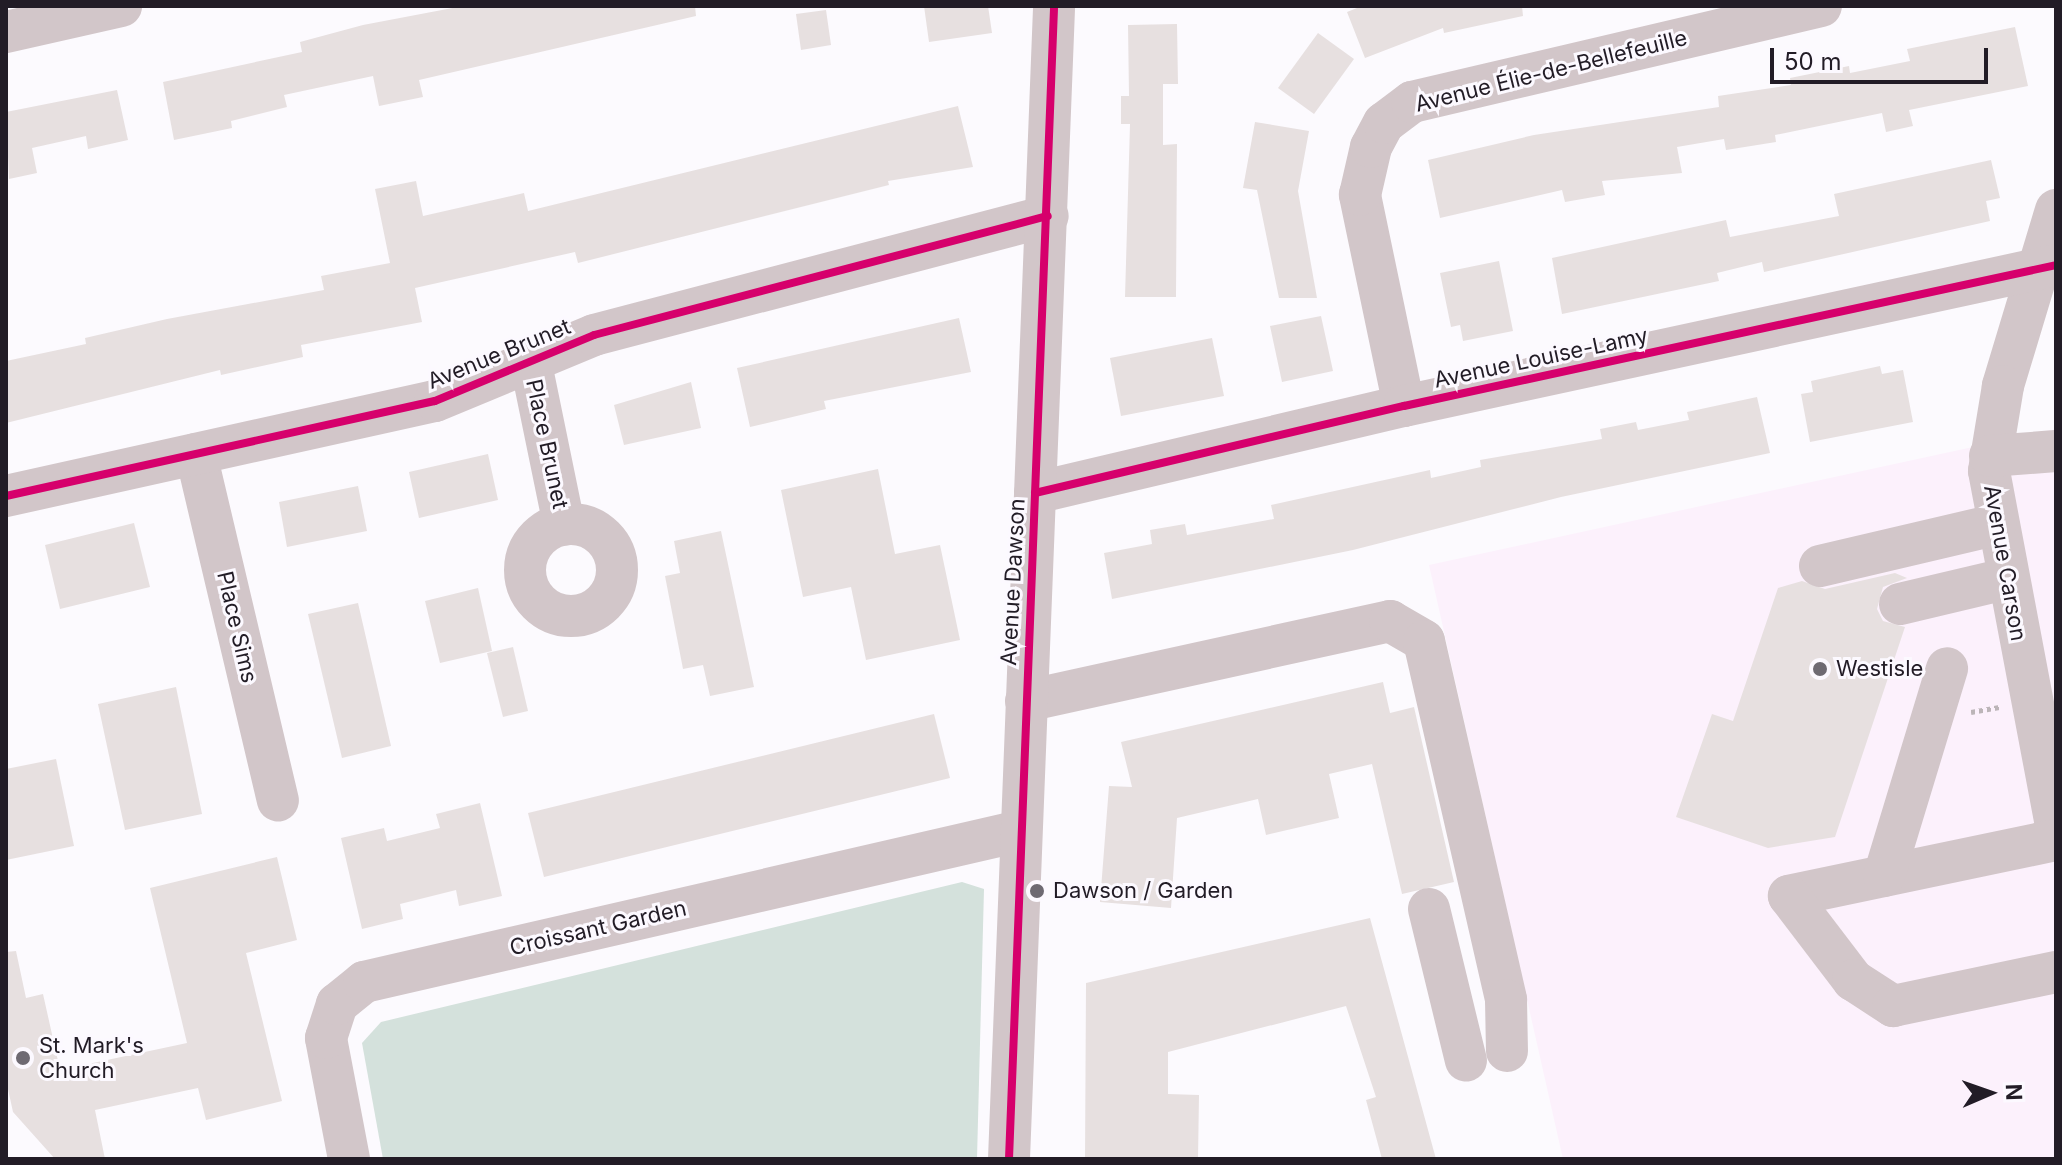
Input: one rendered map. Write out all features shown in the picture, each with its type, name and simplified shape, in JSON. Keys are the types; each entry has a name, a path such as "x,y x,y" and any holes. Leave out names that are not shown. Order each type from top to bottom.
{"street":[{"path":"6,32 121,6"},
{"name":"Avenue Dawson","path":"1009,1159 1054,6"},
{"name":"Avenue Élie-de-Bellefeuille","path":"1404,406 1360,195 1371,147 1384,123 1412,102 1821,6"},
{"name":"Avenue Carson","path":"2056,210 2047,267 2003,386 1990,456 1995,525 2056,825"},
{"name":"Avenue Brunet","path":"6,496 435,401 531,364 594,335 1048,216"},
{"name":"Avenue Louise-Lamy","path":"1035,493 1404,406 2047,267"},
{"name":"Place Brunet","path":"531,364 564,525"},
{"path":"1990,456 2056,451"},
{"name":"Place Sims","path":"196,454 278,800"},
{"path":"1820,566 1995,525"},
{"path":"1900,604 2006,579"},
{"path":"1026,701 1390,621 1424,641 1506,1000 1507,1051"},
{"path":"1884,876 1947,668"},
{"name":"Croissant Garden","path":"349,1159 326,1038 337,1004 364,982 1020,831"},
{"path":"2056,840 1789,896 1853,980 1893,1006 2056,972"},
{"path":"1429,909 1466,1061"}],"path":[{"path":"1969,712 2009,705"}],"shaded area":[{"path":"2056,429 2056,1159 1563,1159 1429,565"},
{"path":"962,882 984,889 977,1159 383,1159 362,1043 381,1022"}],"building":[{"path":"463,6 695,6 696,16 419,80 423,97 379,106 373,76 284,95 287,107 231,121 232,128 174,140 163,82 302,52 300,42 363,25"},
{"path":"924,6 988,6 992,33 929,42"},
{"path":"1362,6 1522,6 1523,16 1444,33 1443,28 1365,58 1347,12"},
{"path":"826,10 831,45 801,50 796,14"},
{"path":"1177,24 1178,84 1163,84 1163,145 1177,144 1176,297 1125,297 1130,124 1121,124 1121,96 1129,96 1128,25"},
{"path":"2015,27 2028,86 1909,110 1913,126 1886,132 1882,113 1775,135 1776,142 1726,150 1724,139 1677,147 1682,173 1602,181 1605,195 1565,202 1562,190 1440,218 1428,160 1534,135 1719,107 1718,96 1791,85 1790,78 1849,66 1850,73 1910,61 1907,49"},
{"path":"1318,33 1354,59 1314,114 1278,88"},
{"path":"117,90 128,140 88,149 86,136 32,148 37,173 9,179 6,112"},
{"path":"958,106 973,167 888,181 889,185 578,263 575,252 415,288 422,322 301,345 303,357 221,375 220,370 6,423 6,361 86,344 85,338 167,319 324,290 321,276 390,263 375,189 416,181 423,216 524,193 528,211"},
{"path":"1255,122 1309,131 1298,191 1317,298 1279,298 1257,190 1243,188"},
{"path":"1991,160 2000,198 1986,201 1990,221 1764,272 1762,262 1717,273 1719,281 1562,314 1552,258 1726,220 1730,237 1839,216 1834,194"},
{"path":"1499,261 1513,331 1463,341 1460,325 1451,327 1440,273"},
{"path":"1321,316 1333,371 1282,382 1270,326"},
{"path":"959,318 971,372 824,401 826,409 750,427 737,368"},
{"path":"1212,338 1224,396 1121,416 1110,358"},
{"path":"1880,366 1882,374 1903,370 1913,422 1810,442 1801,394 1813,392 1811,381"},
{"path":"691,382 701,428 624,445 614,405"},
{"path":"1757,397 1770,453 1561,497 1353,550 1112,599 1104,553 1152,544 1150,530 1185,524 1187,535 1274,519 1271,505 1430,470 1431,478 1481,467 1480,460 1602,439 1600,429 1636,422 1638,430 1689,420 1687,412"},
{"path":"488,454 498,500 419,518 409,472"},
{"path":"878,469 895,554 940,545 960,640 866,660 851,587 803,597 781,490"},
{"path":"358,486 367,531 287,547 279,502"},
{"path":"134,523 150,587 60,609 45,545"},
{"path":"721,531 754,687 710,696 703,665 683,669 665,576 680,573 674,541"},
{"name":"Westisle","path":"1895,573 1907,578 1883,587 1877,609 1883,621 1905,627 1835,837 1768,848 1676,817 1712,714 1733,721 1778,588 1802,581 1825,589"},
{"path":"478,588 492,651 440,663 425,601"},
{"path":"358,603 391,746 342,758 308,614"},
{"path":"513,647 528,711 503,717 487,653"},
{"path":"1383,682 1390,713 1414,707 1454,882 1402,894 1372,764 1329,774 1339,818 1266,835 1258,799 1177,818 1171,908 1100,902 1109,786 1132,787 1121,742"},
{"path":"176,687 202,814 125,830 98,704"},
{"path":"934,714 950,778 544,877 528,813"},
{"path":"56,759 74,846 6,860 6,769"},
{"path":"480,803 502,896 459,906 456,890 400,904 403,919 362,929 341,838 384,828 387,841 440,828 436,814"},
{"path":"277,857 297,940 246,953 282,1101 206,1120 198,1088 95,1110 105,1159 55,1159 13,1112 6,1080 6,952 16,951 26,998 43,994 60,1070 187,1043 150,888"},
{"path":"1370,918 1436,1159 1382,1159 1366,1100 1376,1097 1346,1006 1168,1052 1168,1094 1199,1095 1198,1159 1085,1159 1086,983"}],"cycle path":[{"path":"1009,1159 1054,6"},
{"path":"6,496 435,401 594,335 1048,216"},
{"path":"1035,493 1404,406 2056,265"}],"place":[{"name":"Westisle","path":"1820,669"},
{"name":"Dawson / Garden","path":"1037,891"},
{"name":"St. Mark's Church","path":"23,1058"}]}
